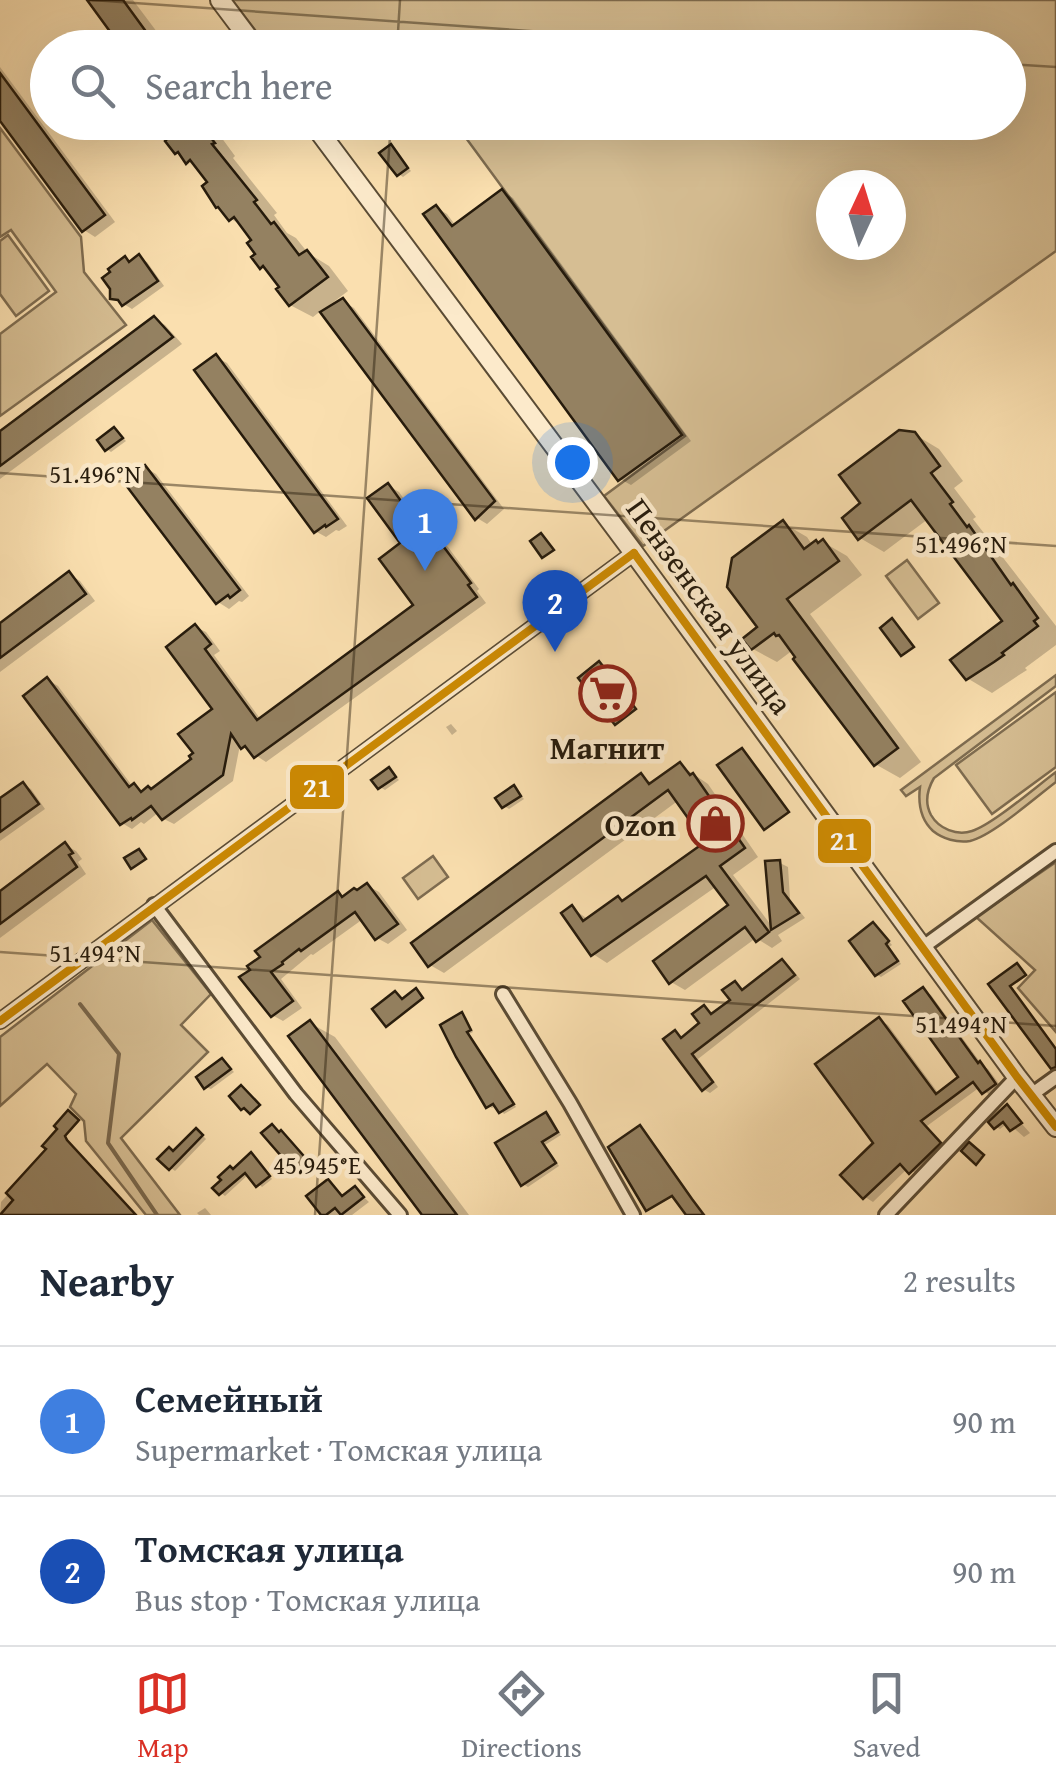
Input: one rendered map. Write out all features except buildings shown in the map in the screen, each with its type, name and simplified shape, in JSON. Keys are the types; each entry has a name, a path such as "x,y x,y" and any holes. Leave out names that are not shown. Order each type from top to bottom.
{"street":[{"path":"220,0 242,30"},
{"name":"Пензенская улица","path":"325,140 1056,1127"},
{"path":"0,1021 634,553"},
{"path":"923,947 1056,852"},
{"path":"154,906 296,1094 400,1215"},
{"path":"504,994 632,1215"},
{"path":"886,1215 1017,1077"},
{"path":"1032,1096 1056,1077"}],"shaded area":[{"path":"232,0 1056,0 1056,251 643,546 604,496 685,436 467,140 1026,140 1026,30 255,30"},
{"path":"0,128 81,237 84,272 126,325 0,416 0,334 56,292 11,230 0,237"},
{"path":"8,235 49,291 16,316 0,294 0,241"},
{"path":"907,560 939,603 918,619 886,576"},
{"path":"1056,675 1056,686 934,778 928,805 934,820 944,828 966,832 991,821 1056,772 1056,782 979,838 955,841 933,831 921,811 920,787 906,796 901,790"},
{"path":"1056,692 1056,767 992,814 956,765"},
{"path":"433,856 448,877 418,899 403,878"},
{"path":"1056,862 1056,1032 1018,988 1035,970 976,917"},
{"path":"152,920 211,994 181,1025 208,1052 121,1138 180,1215 146,1215 86,1141 84,1121 70,1107 76,1094 47,1064 0,1106 0,1037"}],"waterway":[{"path":"80,1004 119,1054 108,1143 157,1215"}],"transit line":[{"name":"21","path":"634,553 1056,1127"},
{"name":"21","path":"0,1021 634,553"}],"place":[{"name":"Семейный","path":"425,571"},
{"name":"Томская улица","path":"555,652"},
{"name":"Магнит","path":"607,693"},
{"name":"Ozon","path":"715,824"}]}
